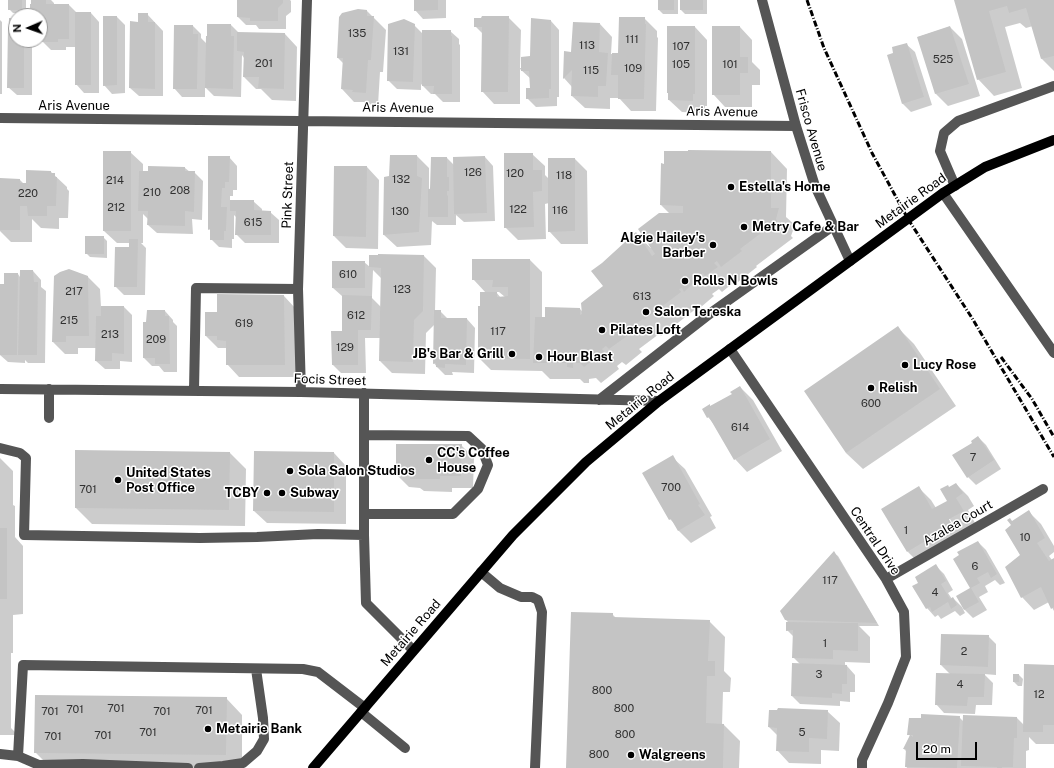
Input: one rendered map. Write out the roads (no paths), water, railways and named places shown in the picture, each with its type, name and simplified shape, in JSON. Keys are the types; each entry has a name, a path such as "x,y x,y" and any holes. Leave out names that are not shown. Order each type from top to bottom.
{"main road":[{"name":"Metairie Road","path":"313,768 513,535 586,462 659,401 943,193 986,167 1054,140"}],"street":[{"name":"Pink Street","path":"301,392 298,289 307,0"},
{"name":"Frisco Avenue","path":"762,0 796,126 815,186 850,262"},
{"path":"954,186 940,151 944,134 958,121 1054,86"},
{"name":"Aris Avenue","path":"0,118 796,126"},
{"path":"943,193 1054,352"},
{"path":"599,400 712,312 833,226"},
{"path":"194,390 196,288 298,289"},
{"name":"Central Drive","path":"730,349 886,580 904,612 906,657 888,703 862,760 862,768"},
{"name":"Focis Street","path":"0,389 364,393 659,401"},
{"path":"48,389 49,418"},
{"path":"364,393 364,535 366,603 413,650"},
{"path":"364,514 453,514 478,489 488,465 482,449 468,436 365,434"},
{"path":"0,448 20,453 26,458 24,535 200,538 318,534 364,535"},
{"name":"Azalea Court","path":"886,580 1043,489"},
{"path":"481,572 500,588 521,597 532,597 538,600 542,612 535,768"},
{"path":"18,756 23,665 303,669 318,672 405,748"},
{"path":"199,768 242,763 257,751 264,739 263,718 256,669"},
{"path":"0,754 18,756 38,765 83,764 188,768"}],"railway":[{"path":"807,0 824,48 872,153 908,219 972,318 1054,457"},
{"path":"1001,357 1032,399 1054,437"}],"place":[{"name":"Estella's Home","path":"731,187"},
{"name":"Metry Cafe & Bar","path":"744,227"},
{"name":"Algie Hailey's Barber","path":"713,245"},
{"name":"Rolls N Bowls","path":"685,281"},
{"name":"Salon Tereska","path":"646,312"},
{"name":"Pilates Loft","path":"602,330"},
{"name":"JB's Bar & Grill","path":"512,354"},
{"name":"Hour Blast","path":"539,357"},
{"name":"Lucy Rose","path":"905,365"},
{"name":"Relish","path":"871,388"},
{"name":"CC's Coffee House","path":"429,460"},
{"name":"Sola Salon Studios","path":"290,471"},
{"name":"United States Post Office","path":"118,480"},
{"name":"TCBY","path":"267,493"},
{"name":"Subway","path":"282,493"},
{"name":"Metairie Bank","path":"208,729"},
{"name":"Walgreens","path":"631,755"}]}
